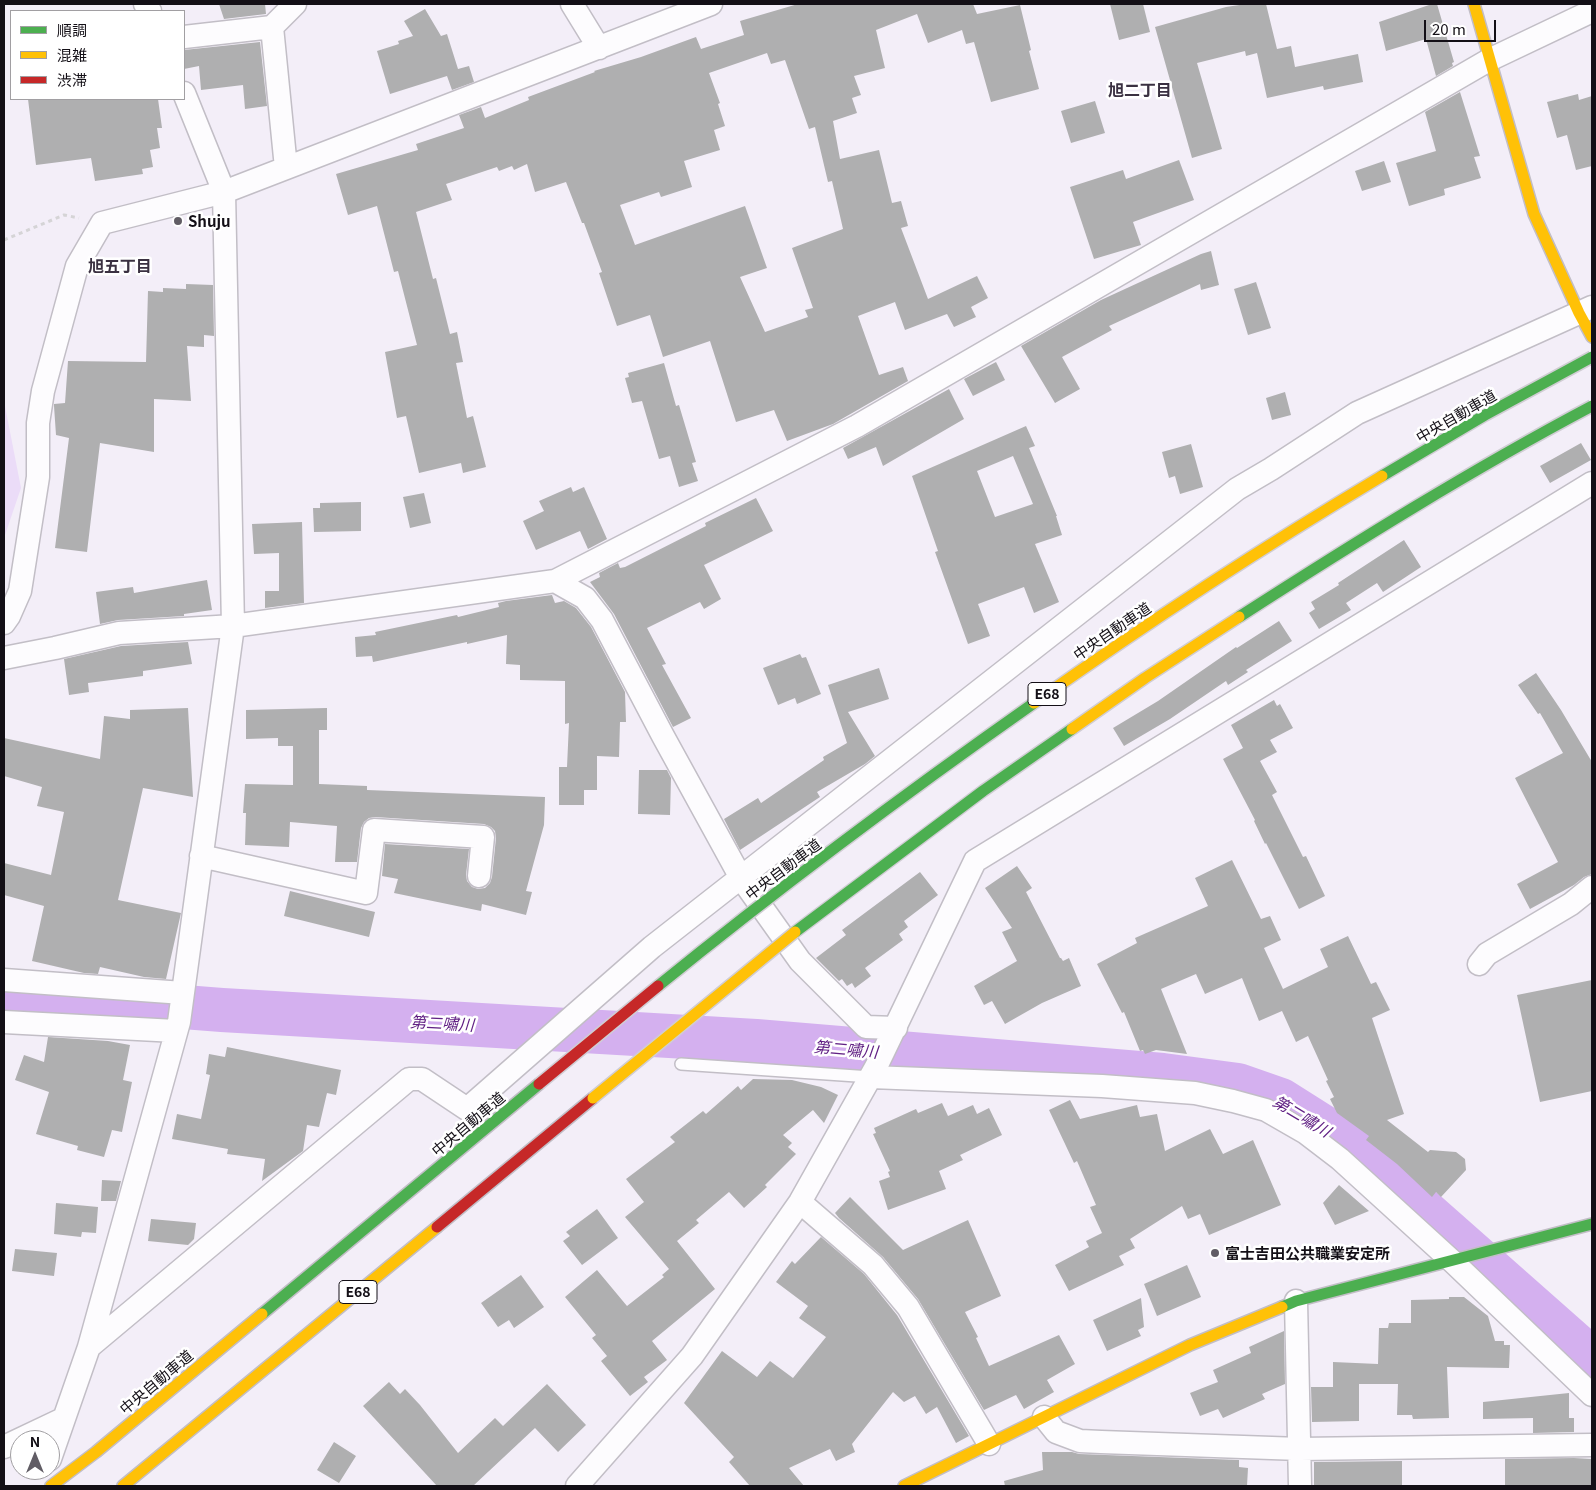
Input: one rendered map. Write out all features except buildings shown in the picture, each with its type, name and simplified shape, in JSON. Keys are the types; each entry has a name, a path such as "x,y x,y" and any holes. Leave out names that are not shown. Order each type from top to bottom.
{"main road":[{"path":"1474,4 1534,214 1586,310 1592,337"},
{"name":"中央自動車道","path":"51,1486 96,1452 539,1084 777,891 950,762 1132,634 1330,507 1515,398 1592,358"},
{"name":"E68","path":"123,1486 803,926 984,791 1146,678 1349,546 1533,437 1592,406"},
{"path":"904,1486 1190,1345 1296,1301 1592,1224"}],"street":[{"path":"185,37 272,27 295,4"},
{"path":"572,4 598,48"},
{"path":"4,623 20,592 38,477 38,422 43,390 77,266 102,223 224,192 711,4"},
{"path":"4,658 119,634 233,626 555,581 857,426 1489,60 1592,11"},
{"path":"272,27 286,168"},
{"path":"59,1430 89,1347 178,1026 233,626 224,192 185,95"},
{"path":"89,1347 409,1078 422,1078 467,1109 652,947 1237,489 1357,413 1586,310"},
{"path":"577,1486 692,1356 800,1202 874,1072 975,861 1592,483"},
{"path":"555,581 585,598 602,620 741,878 800,961 866,1027 892,1035"},
{"path":"202,856 366,893 374,830 483,837 479,876"},
{"path":"1479,964 1486,954 1571,904 1592,887"},
{"path":"4,980 183,993"},
{"path":"4,1022 178,1026"},
{"path":"874,1072 1195,1093 1266,1110 1306,1133 1340,1159 1459,1259 1592,1395"},
{"path":"800,1202 874,1265 908,1307 989,1444"},
{"path":"1296,1301 1300,1486"},
{"path":"1044,1417 1056,1432 1080,1441 1300,1449 1592,1445"},
{"path":"4,1447 63,1419"}],"lane":[{"path":"681,1064 874,1072"}],"path":[{"path":"4,240 64,215 102,223"}],"shaded area":[{"path":"4,401 21,488 4,538"}],"waterway":[{"name":"第二嘯川","path":"4,993 222,1010 756,1041 1163,1075 1238,1085 1281,1100 1330,1131 1387,1178 1592,1359"}],"traffic: fast":[{"path":"1382,476 1485,415 1592,357"},
{"path":"1239,617 1413,508 1592,406"},
{"path":"658,986 844,841 1034,703"},
{"path":"795,932 983,791 1072,729"},
{"path":"262,1314 539,1084"},
{"path":"1282,1307 1296,1301 1592,1224"}],"traffic: slow":[{"path":"1474,4 1534,214 1579,313 1592,337"},
{"path":"1034,703 1206,586 1382,476"},
{"path":"1072,729 1145,678 1239,617"},
{"path":"593,1098 795,932"},
{"path":"123,1486 437,1227"},
{"path":"904,1486 1190,1345 1282,1307"},
{"path":"51,1486 96,1452 262,1314"}],"traffic: jam":[{"path":"539,1084 658,986"},
{"path":"437,1227 593,1098"}],"place":[{"name":"Shuju","path":"178,221"},
{"name":"富士吉田公共職業安定所","path":"1215,1253"}],"district":[{"name":"旭二丁目","path":"1140,90"},
{"name":"旭五丁目","path":"120,266"}]}
